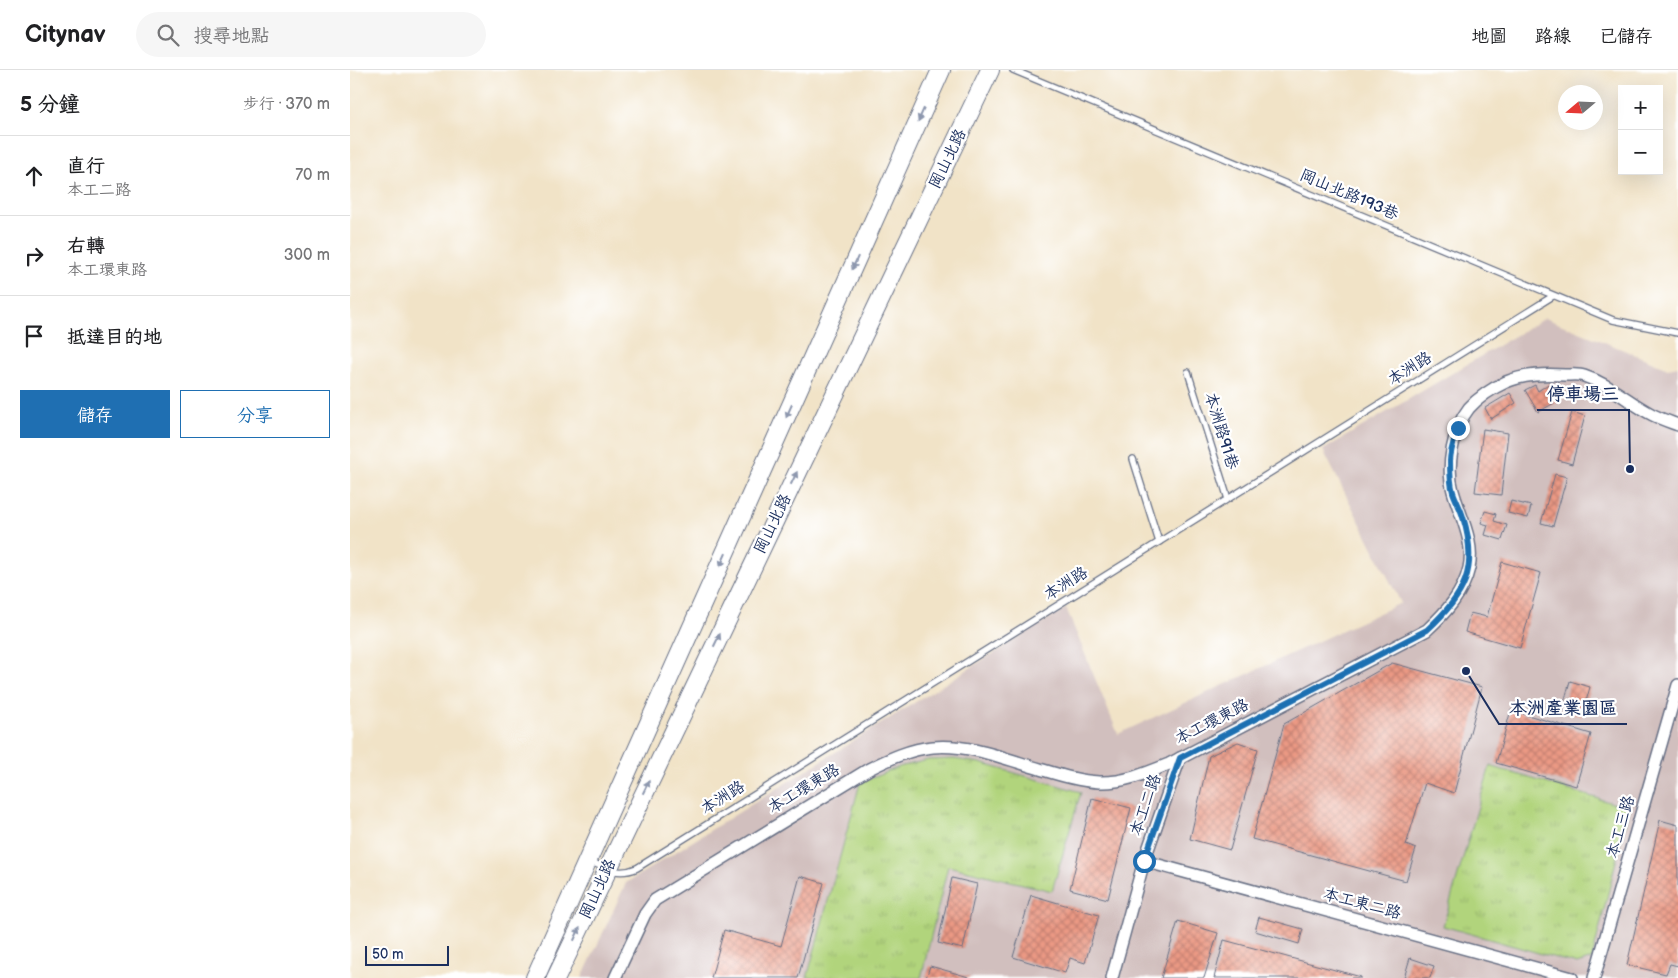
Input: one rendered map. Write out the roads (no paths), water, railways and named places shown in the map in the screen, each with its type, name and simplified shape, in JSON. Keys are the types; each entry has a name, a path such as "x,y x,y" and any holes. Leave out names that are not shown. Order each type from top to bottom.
{"main road":[{"name":"岡山北路","path":"535,978 941,70"},
{"name":"岡山北路","path":"556,978 990,70"}],"street":[{"name":"本工環東路","path":"615,978 646,914 655,900 860,774 890,758 932,747 950,747 981,751 1077,780 1101,782 1124,780 1152,771 1180,758 1427,630 1444,614 1461,592 1469,567 1469,546 1464,518 1452,490 1450,459 1458,428 1469,408 1494,387 1517,378 1544,374 1583,375 1613,389 1652,415 1678,425"},
{"name":"本工三路","path":"1594,978 1678,685"},
{"name":"本工二路","path":"1112,978 1144,861 1180,758"},
{"name":"本工東二路","path":"1144,861 1572,978"}],"lane":[{"name":"岡山北路193巷","path":"1013,70 1613,320 1678,333"},
{"name":"本洲路","path":"589,860 620,873 629,872 637,868 1553,296"},
{"name":"本洲路91巷","path":"1188,372 1228,499"},
{"path":"1133,459 1159,542"}],"place":[{"name":"停車場三","path":"1630,469"},
{"name":"本洲產業園區","path":"1466,671"}]}
